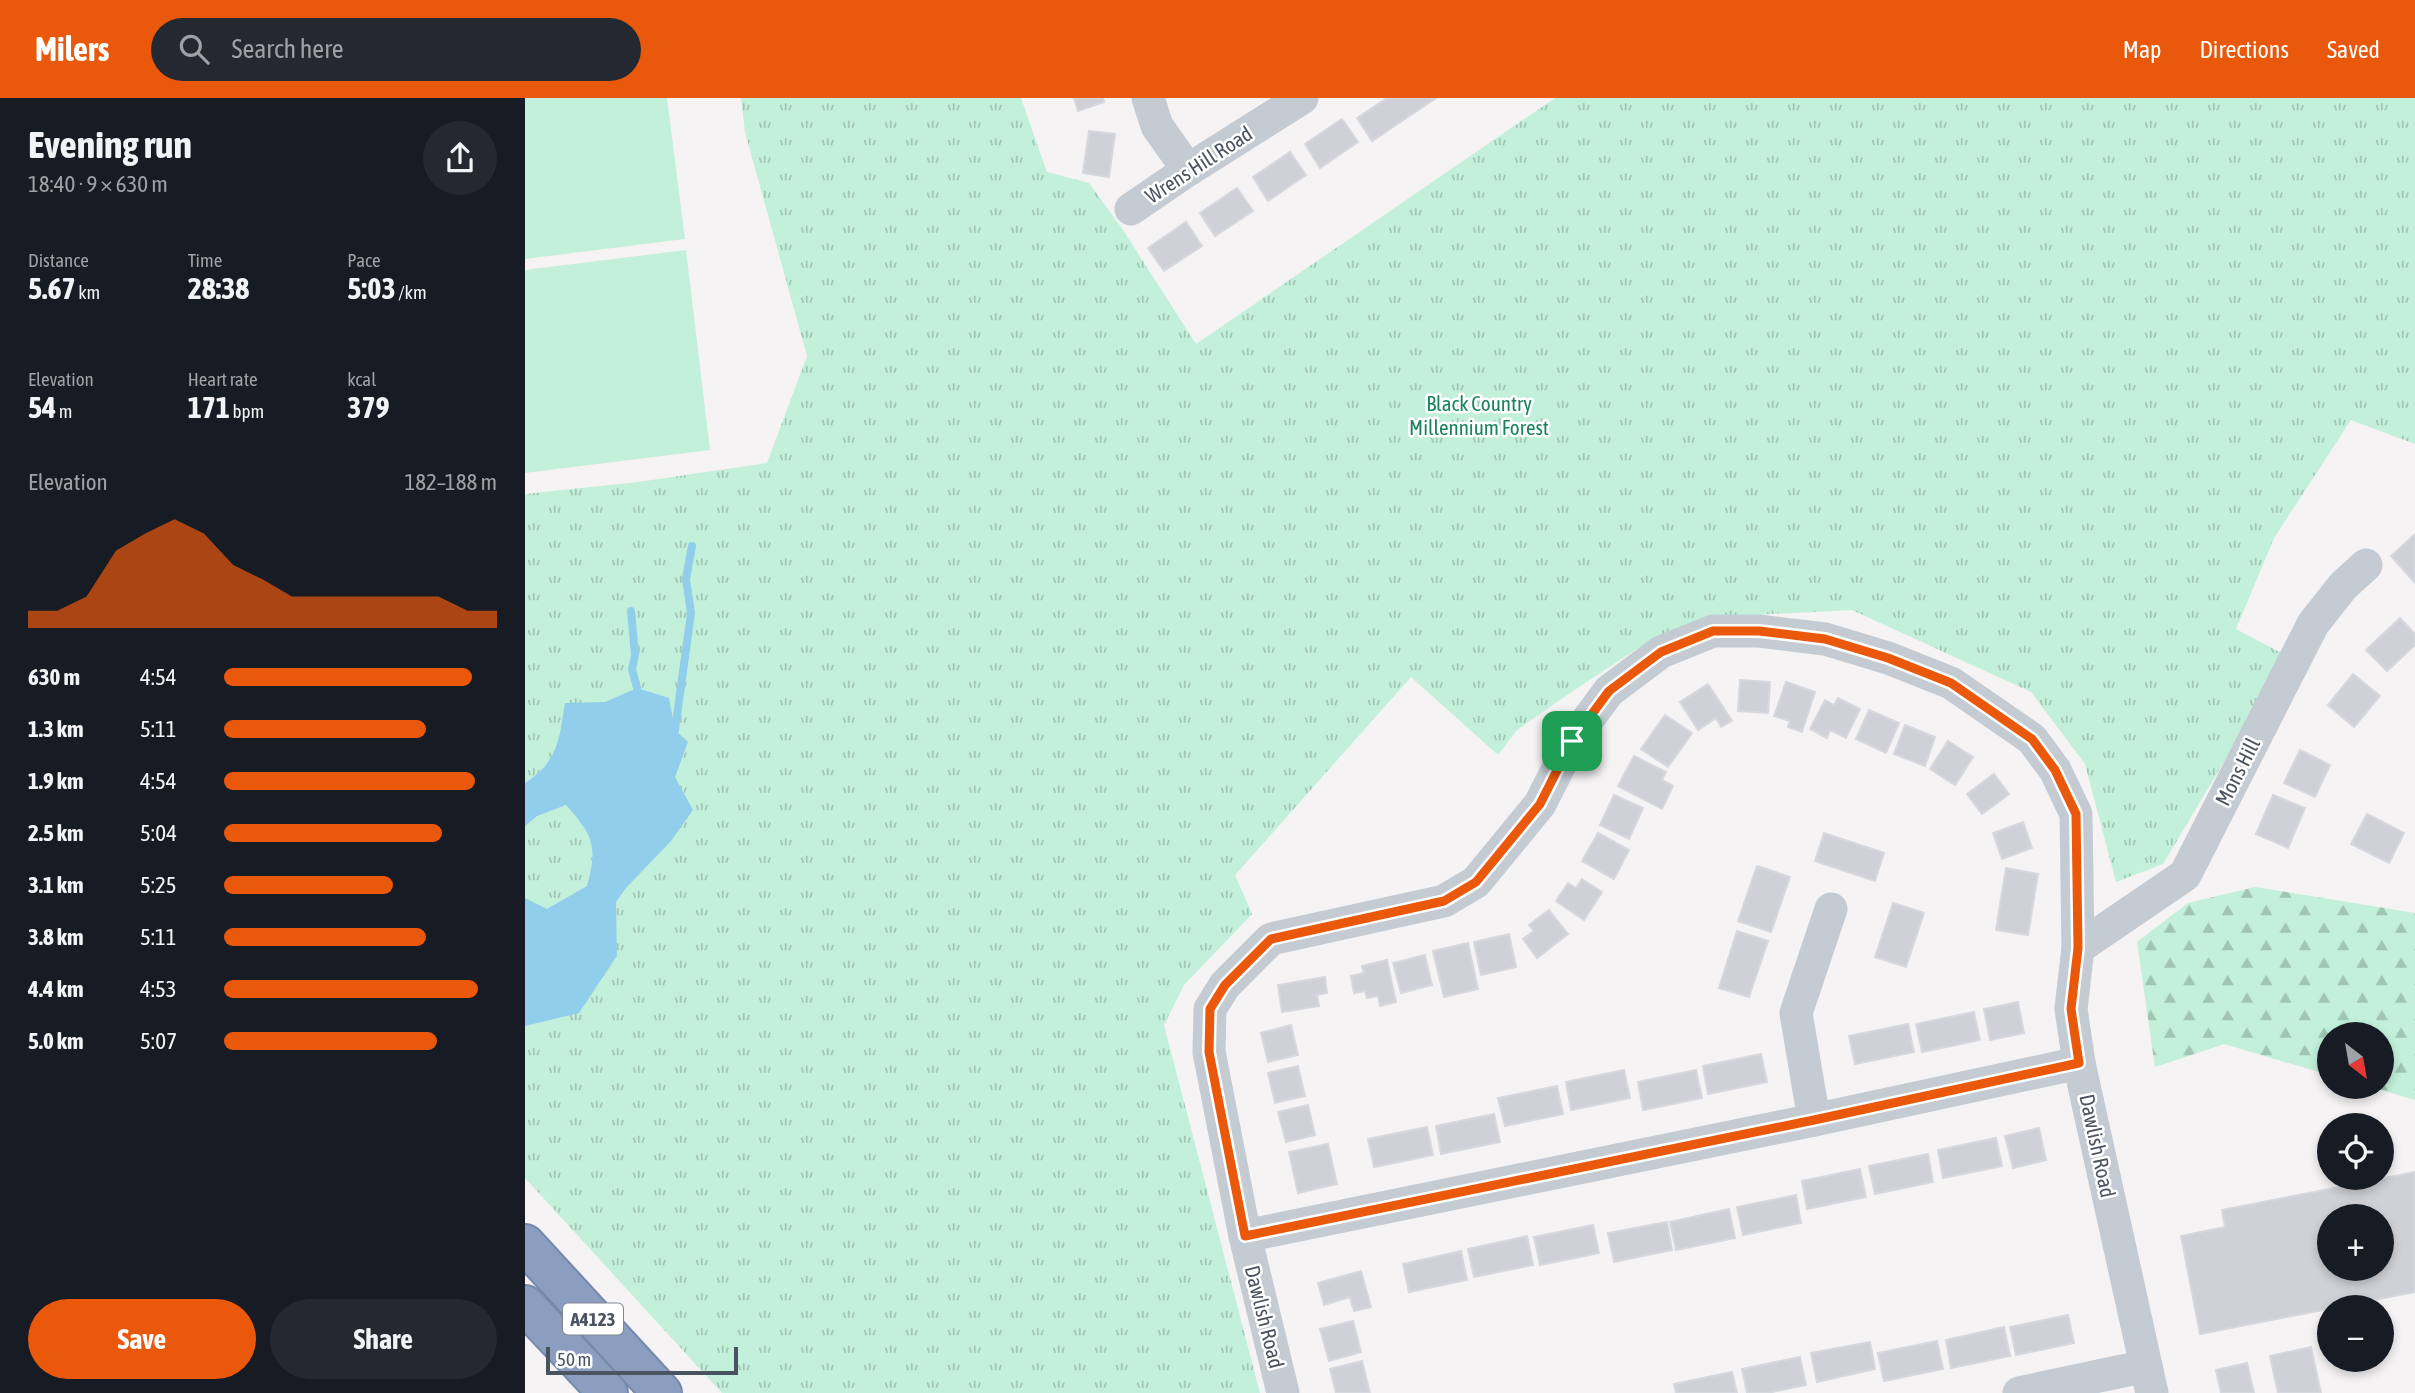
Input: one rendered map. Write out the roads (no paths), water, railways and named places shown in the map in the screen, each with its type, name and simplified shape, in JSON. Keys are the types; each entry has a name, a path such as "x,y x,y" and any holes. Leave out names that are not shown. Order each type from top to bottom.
{"highway":[{"name":"A4123","path":"525,1244 662,1393"},
{"name":"A4123","path":"525,1305 608,1393"}],"street":[{"path":"1148,98 1157,126 1188,170"},
{"name":"Wrens Hill Road","path":"1131,209 1302,98"},
{"name":"Mons Hill","path":"2078,948 2185,875 2313,624 2343,586 2366,565"},
{"name":"Dawlish Road","path":"1283,1393 1245,1236 1209,1052 1210,1009 1225,985 1271,939 1444,901 1476,882 1540,804 1572,741 1609,691 1661,652 1713,631 1759,631 1825,639 1888,658 1951,683 2032,739 2055,770 2076,814 2078,948 2071,1009 2079,1063 2149,1380"},
{"path":"1814,1120 1796,1013 1831,909"},
{"path":"1245,1236 2079,1063"},
{"path":"2019,1393 2149,1380"}],"water":[{"path":"637,688 669,698 675,730 688,742 675,777 693,810 671,841 616,902 617,956 579,1013 525,1026 525,898 547,909 587,886 592,851 587,833 566,805 537,816 525,826 525,783 551,758 559,738 565,703 605,702"}],"waterway":[{"path":"675,730 691,613 686,579 692,546"},
{"path":"631,611 635,655 632,669 637,688"}],"park label":[{"name":"Black Country Millennium Forest","path":"1479,416"}]}
